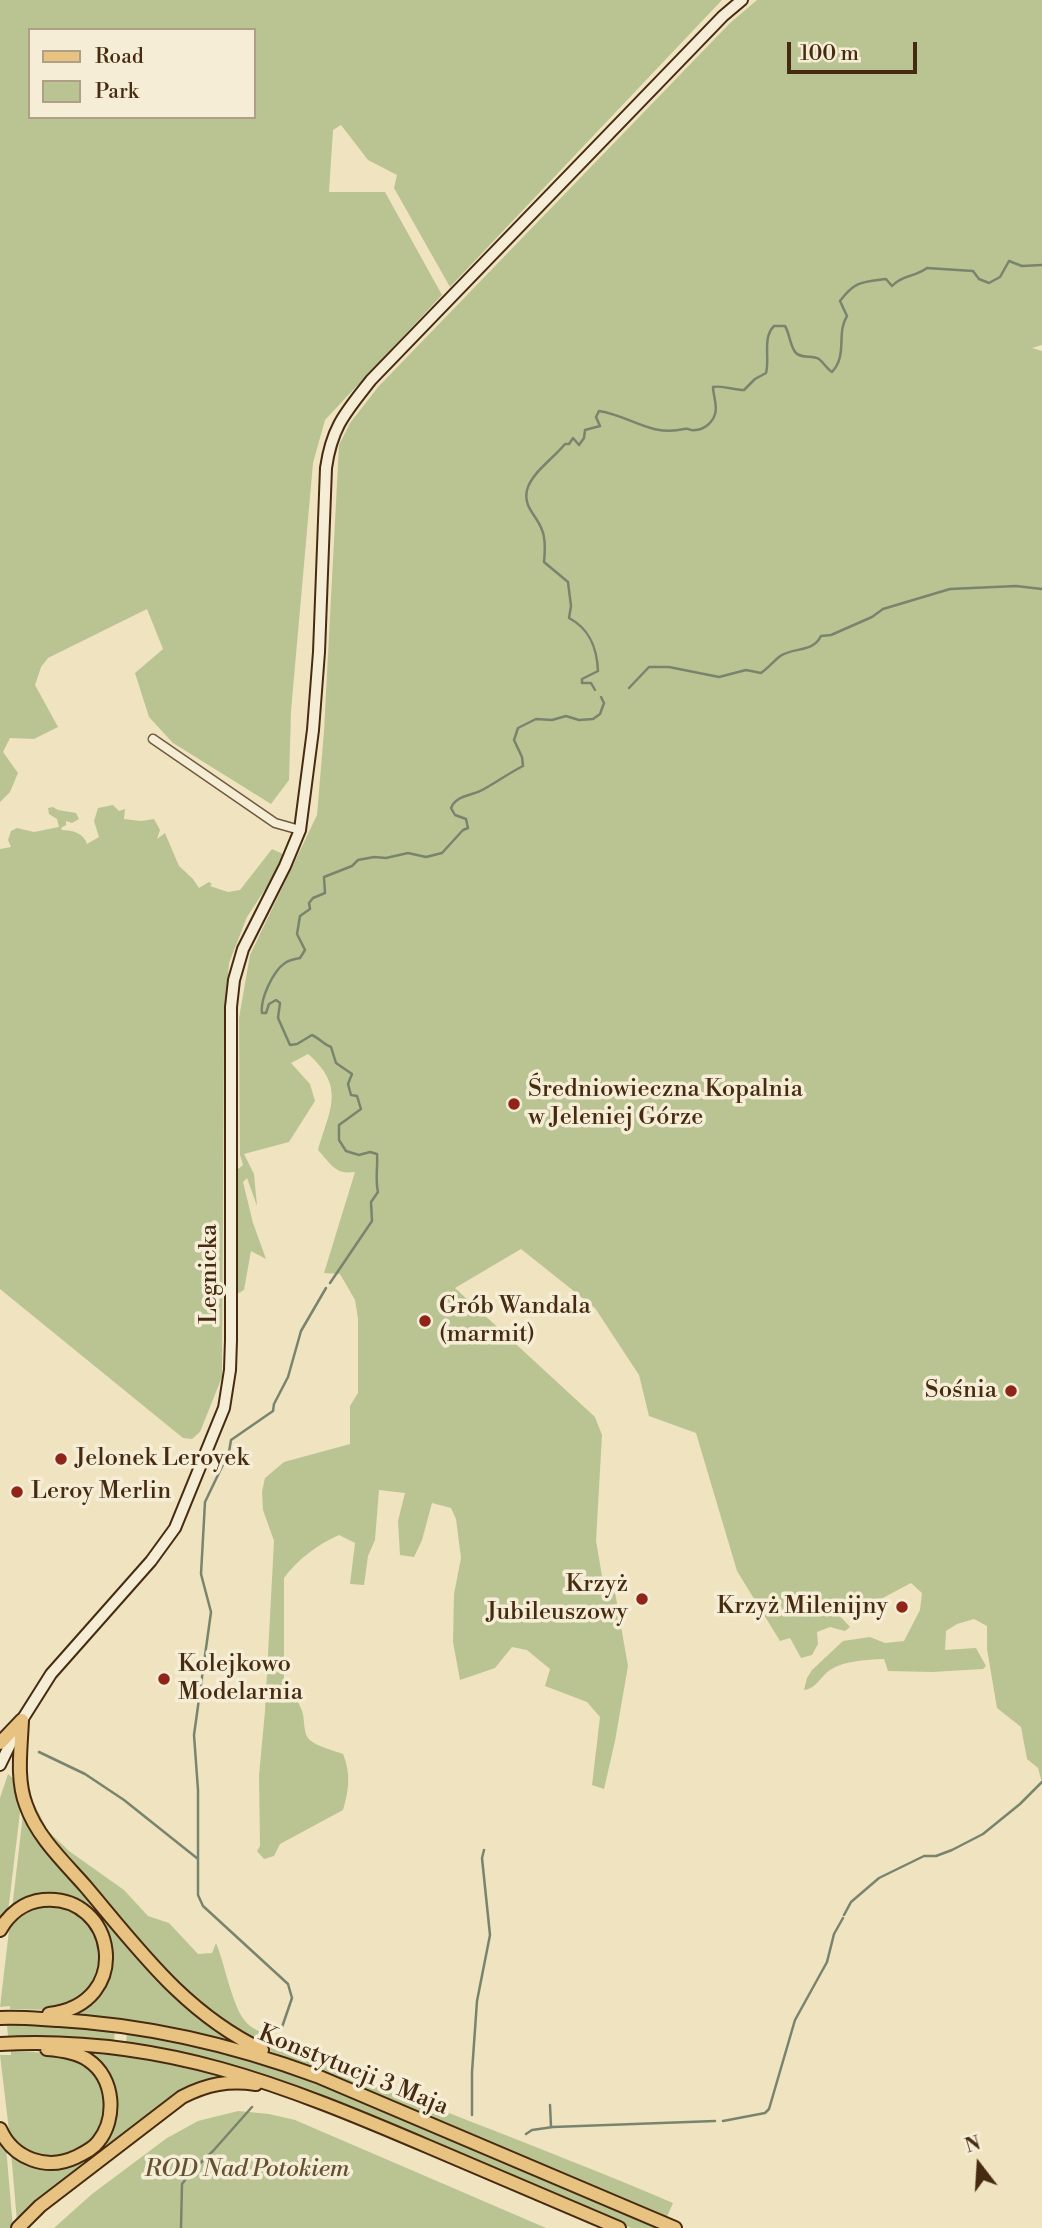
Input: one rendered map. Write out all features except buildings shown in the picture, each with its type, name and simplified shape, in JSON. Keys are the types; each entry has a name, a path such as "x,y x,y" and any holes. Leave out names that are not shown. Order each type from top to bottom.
{"main road":[{"name":"Legnicka","path":"0,1765 22,1720 51,1674 151,1560 175,1528 224,1408 231,1340 231,1007 234,980 250,933 285,866 300,830 313,730 326,468 330,442 341,418 371,380 723,16 742,0"},
{"path":"0,1743 22,1720"},
{"path":"22,1720 20,1771 23,1795 33,1822 49,1844 148,1961 186,2001 234,2035 317,2076"},
{"path":"0,1930 13,1913 24,1905 43,1900 62,1901 80,1909 94,1922 103,1937 107,1954 100,1983 91,1997 80,2005 64,2012 4,2018"},
{"name":"Konstytucji 3 Maja","path":"4,2018 123,2025 188,2036 267,2057 675,2228"},
{"path":"0,2129 8,2143 21,2154 35,2161 57,2164 95,2146 106,2130 111,2110 106,2083 86,2058 57,2050 4,2044"},
{"name":"Konstytucji 3 Maja","path":"4,2044 72,2044 161,2054 230,2070 311,2098 619,2228"},
{"path":"18,2228 40,2206 193,2091 221,2083 240,2083 270,2087 311,2098"}],"street":[{"path":"153,739 275,823 300,830"}],"green space":[{"path":"0,0 722,0 450,287 394,188 397,175 368,160 341,125 333,130 329,192 385,192 442,295 325,420 313,463 291,711 289,780 271,804 173,743 149,717 135,673 163,649 147,609 48,658 41,667 35,685 58,727 34,739 10,738 3,752 18,773 10,792 0,802"},
{"path":"757,0 1042,0 1042,345 1032,348 1042,351 1042,1783 1038,1768 1027,1759 1021,1727 997,1708 987,1649 987,1626 974,1619 957,1624 946,1631 945,1650 976,1648 986,1666 983,1669 888,1671 884,1659 863,1660 836,1667 812,1687 804,1690 812,1670 843,1641 870,1637 885,1643 904,1641 920,1610 922,1593 911,1583 879,1600 868,1598 849,1606 838,1614 850,1627 845,1631 830,1627 817,1632 818,1644 812,1655 801,1658 790,1638 780,1641 737,1571 696,1433 649,1416 639,1375 595,1308 521,1249 455,1288 595,1417 602,1435 596,1541 602,1576 615,1592 628,1666 604,1789 592,1785 600,1717 587,1702 545,1686 550,1669 527,1650 512,1647 495,1668 460,1680 453,1642 454,1594 461,1558 456,1519 451,1508 432,1503 422,1540 414,1557 400,1555 398,1521 405,1493 379,1490 375,1540 368,1556 364,1585 350,1584 355,1543 339,1535 308,1553 284,1578 284,1678 300,1706 308,1738 319,1746 343,1754 348,1782 343,1810 280,1844 274,1856 264,1859 257,1851 260,1846 259,1776 274,1541 263,1510 262,1492 265,1478 284,1462 350,1444 350,1406 358,1393 358,1318 355,1300 340,1274 324,1273 355,1172 338,1170 318,1150 330,1110 331,1088 320,1066 308,1054 291,1063 310,1084 315,1101 289,1142 244,1154 254,1174 257,1206 247,1178 243,1182 253,1223 266,1259 251,1251 244,1290 237,1294 236,1174 243,1165 240,1155 239,1018 250,955 317,815 339,445 350,423 378,387 730,23"},
{"path":"113,805 119,811 125,809 124,819 154,819 160,830 157,839 165,833 179,866 199,888 209,882 212,884 210,886 228,892 240,890 272,849 283,854 277,871 247,917 229,963 224,1024 222,1377 200,1432 192,1439 183,1438 0,1289 0,849 11,847 8,840 11,831 17,828 34,832 59,827 57,819 49,814 48,808 53,807 76,813 79,819 72,823 66,821 66,825 61,828 80,835 87,844 99,837 94,821 98,808"},
{"path":"26,1748 28,1753 26,1780 25,1770"},
{"path":"8,1774 16,1781 21,1804 8,1912 0,1921 0,1798"},
{"path":"26,1782 28,1792 48,1831 69,1851 124,1890 148,1916 169,1923 198,1954 212,1953 216,1943 237,2006 250,2026 413,2099 673,2203 666,2219 302,2066 236,2033 198,2006 165,1974 62,1854 41,1824 33,1807 27,1790"},
{"path":"23,1814 37,1836 232,2040 162,2026 76,2015 75,2013 97,1996 111,1954 76,1901 12,1909"},
{"path":"50,1903 78,1912 97,1934 102,1961 88,1993 56,2010 0,2007 10,1922 26,1909"},
{"path":"7,2025 115,2029 114,2042 8,2037"},
{"path":"127,2031 159,2036 279,2066 662,2228 631,2228 272,2078 182,2053 126,2044"},
{"path":"11,2051 70,2054 95,2073 105,2091 106,2117 92,2143 57,2160 35,2157 10,2139 0,2055 11,2055"},
{"path":"86,2051 160,2059 230,2077 213,2080 17,2222 11,2152 19,2158 85,2158 115,2110"},
{"name":"ROD Nad Potokiem","path":"238,2111 295,2120 546,2228 54,2228 92,2194 167,2138 198,2121"},
{"path":"0,2139 6,2147 13,2228 0,2228"}],"waterway":[{"path":"595,690 591,683 582,683 582,679 598,671 594,647 582,628 569,618 571,606 568,582 544,562 543,534 526,496 534,477 565,444 569,444 573,438 579,445 585,430 600,426 596,417 599,411 661,430 702,429 710,423 715,414 713,387 744,390 766,373 768,336 774,326 785,326 796,353 819,359 832,372 840,358 842,330 847,316 840,301 860,284 886,279 892,286 927,268 973,271 979,279 989,283 1000,277 1009,261 1022,266 1042,265"},
{"path":"629,688 649,667 669,667 719,677 746,670 761,673 779,657 807,648 821,636 831,635 872,617 883,609 950,589 1016,586 1042,589"},
{"path":"330,1283 372,1221 371,1202 378,1192 377,1154 370,1152 359,1155 346,1151 339,1140 339,1125 361,1109 357,1096 351,1095 348,1084 352,1074 336,1063 331,1047 312,1035 290,1045 278,1018 280,1003 276,1000 269,1004 266,1013 262,1013 265,993 276,972 287,962 300,958 305,950 297,934 300,916 310,909 309,903 313,898 325,893 324,877 352,866 358,860 408,853 426,857 442,853 468,828 466,819 455,815 451,808 454,803 523,766 514,740 518,728 536,719 552,720 566,716 579,720 593,719 600,714 604,703 601,697"},
{"path":"281,2030 292,1998 288,1984 203,1906 198,1895 198,1790 194,1735 211,1612 201,1574 205,1502 229,1452 231,1440 273,1411 288,1377 301,1331 326,1288"},
{"path":"39,1752 85,1774 124,1800 198,1859"},
{"path":"844,1915 851,1902 879,1878 924,1856 936,1856 983,1834 1042,1782"},
{"path":"472,2115 477,2001 490,1935 482,1858 484,1850"},
{"path":"723,2121 765,2113 769,2109 795,2020 827,1962 834,1934 843,1918"},
{"path":"550,2105 551,2127"},
{"path":"181,2228 182,2184 252,2107"},
{"path":"526,2134 532,2130 553,2127 715,2121"}],"place":[{"name":"Średniowieczna Kopalnia w Jeleniej Górze","path":"514,1104"},
{"name":"Grób Wandala (marmit)","path":"425,1321"},
{"name":"Sośnia","path":"1011,1391"},
{"name":"Jelonek Leroyek","path":"61,1459"},
{"name":"Leroy Merlin","path":"17,1492"},
{"name":"Krzyż Jubileuszowy","path":"642,1599"},
{"name":"Krzyż Milenijny","path":"902,1607"},
{"name":"Kolejkowo Modelarnia","path":"164,1679"}]}
